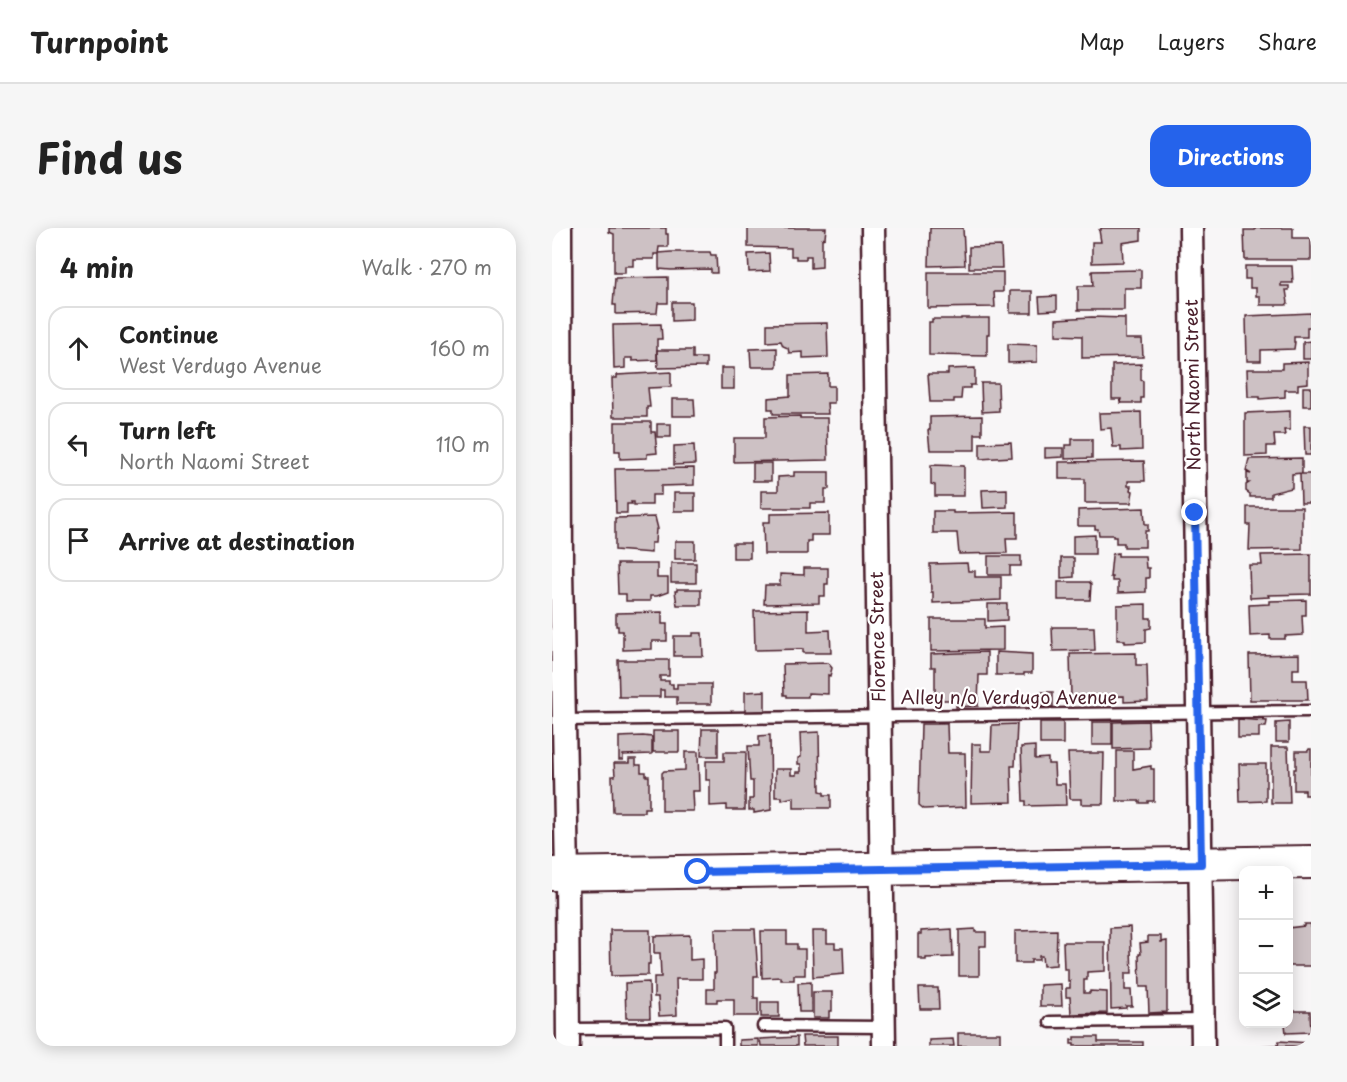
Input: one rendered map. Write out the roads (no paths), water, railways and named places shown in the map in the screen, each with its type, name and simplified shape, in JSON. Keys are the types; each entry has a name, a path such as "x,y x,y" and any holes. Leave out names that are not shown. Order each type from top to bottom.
{"main road":[{"path":"560,874 1311,862"}],"street":[{"path":"560,228 564,720 560,874 568,1037"},
{"name":"Florence Street","path":"873,228 884,1036"},
{"name":"North Naomi Street","path":"1191,228 1203,1046"}],"lane":[{"name":"Alley n/o Verdugo Avenue","path":"564,720 1311,711"},
{"path":"1050,1022 1203,1020"},
{"path":"763,1026 884,1036"},
{"path":"568,1037 725,1028 725,1046"}]}
